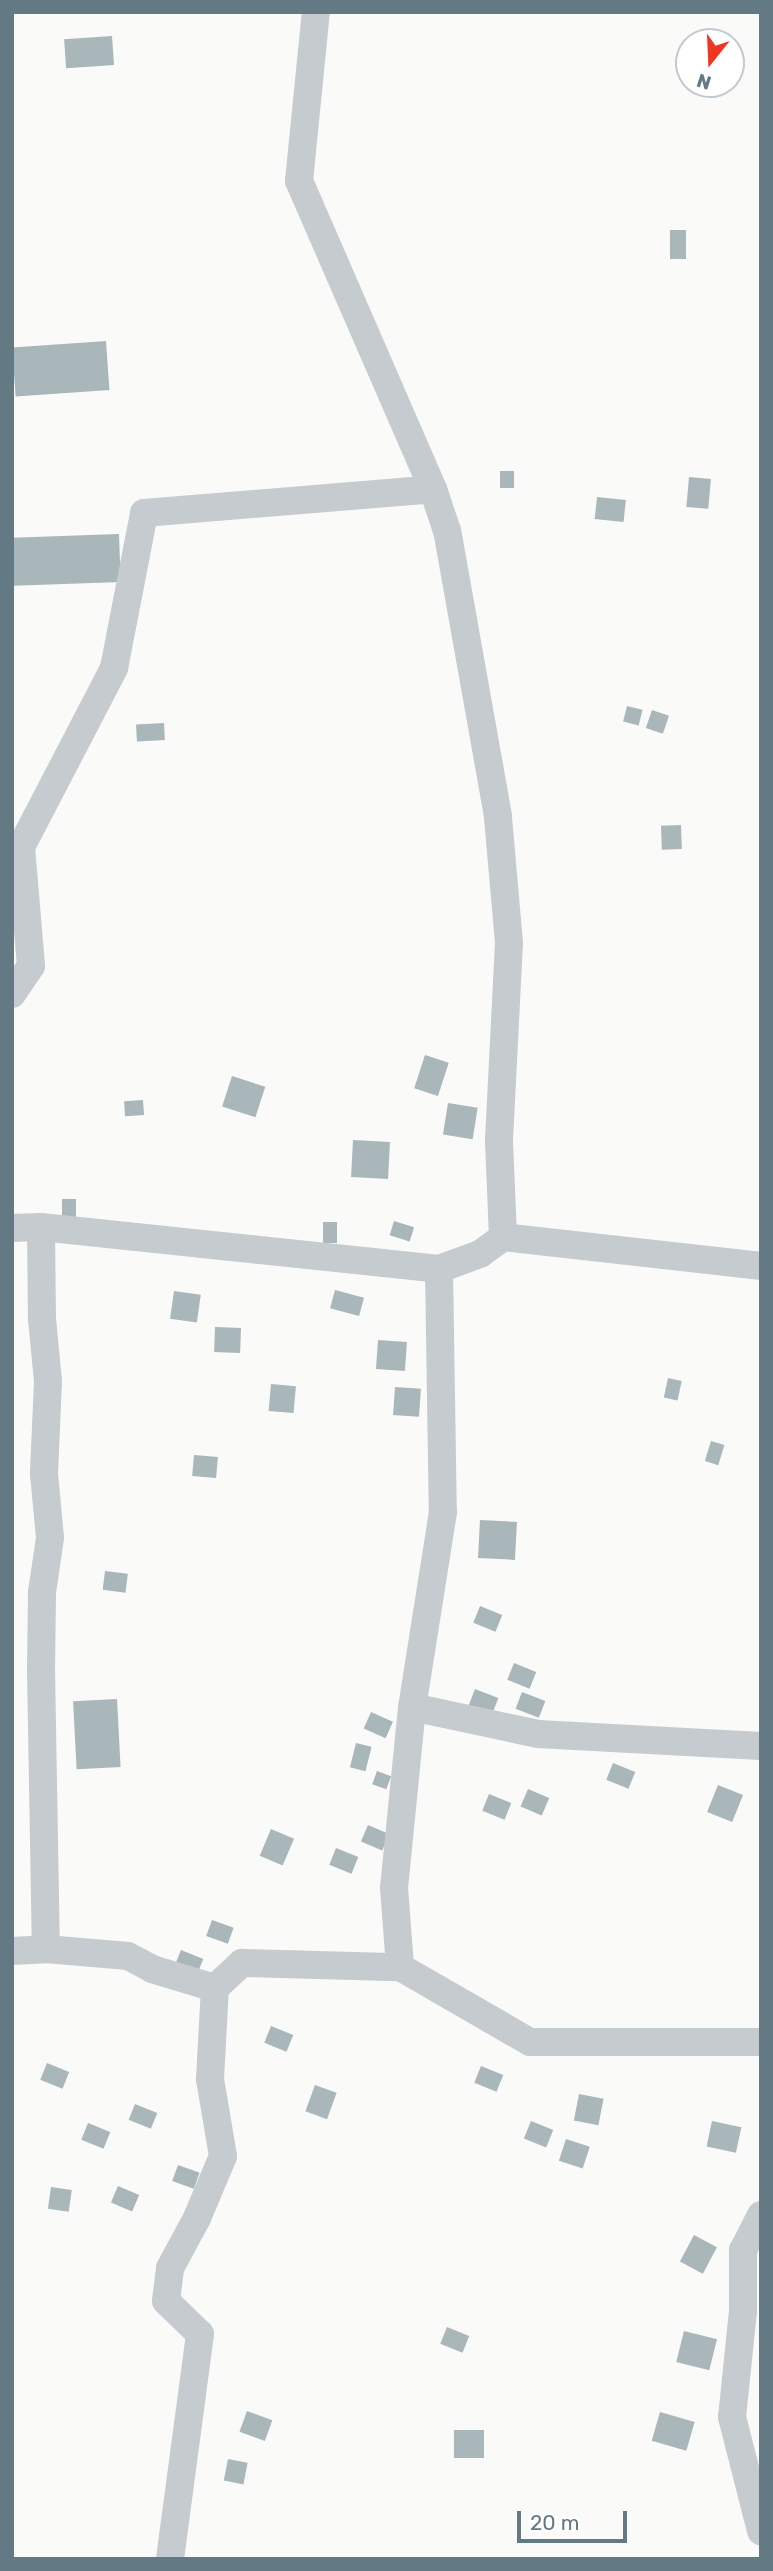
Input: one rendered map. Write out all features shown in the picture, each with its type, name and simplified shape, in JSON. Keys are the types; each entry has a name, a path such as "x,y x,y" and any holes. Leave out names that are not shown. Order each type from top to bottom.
{"street":[{"path":"316,12 299,181 433,489 450,543 498,816 509,943 499,1140 503,1237"},
{"path":"12,994 31,966 17,848 114,668 144,513 433,489"},
{"path":"12,1228 41,1227 439,1269 480,1254 503,1237 761,1266"},
{"path":"41,1227 41,1319 48,1381 44,1474 50,1538 42,1592 41,1669 46,1949"},
{"path":"400,1967 394,1888 412,1707 443,1512 439,1269"},
{"path":"412,1707 538,1734 761,1746"},
{"path":"12,1951 46,1949 128,1956 152,1969 215,1988"},
{"path":"170,2559 200,2334 166,2301 170,2268 197,2218 223,2156 209,2079 215,1988 242,1962 400,1967 530,2042 761,2042"},
{"path":"761,2215 743,2250 743,2311 732,2417 761,2531"}],"building":[{"path":"112,36 114,65 66,68 64,39"},
{"path":"670,230 686,230 686,259 670,259"},
{"path":"106,341 109,390 16,396 12,348"},
{"path":"500,471 514,471 514,488 500,488"},
{"path":"689,477 711,479 708,509 686,507"},
{"path":"597,497 626,500 624,522 595,519"},
{"path":"119,534 121,582 14,586 12,538"},
{"path":"627,706 643,710 639,725 623,722"},
{"path":"652,710 669,716 663,734 646,728"},
{"path":"164,723 165,740 137,741 136,724"},
{"path":"681,825 682,849 662,850 661,826"},
{"path":"425,1055 449,1063 438,1096 414,1088"},
{"path":"232,1076 265,1087 255,1117 222,1106"},
{"path":"143,1100 144,1115 125,1116 124,1101"},
{"path":"448,1103 478,1108 473,1139 443,1135"},
{"path":"353,1140 390,1142 388,1179 351,1177"},
{"path":"62,1199 76,1199 76,1219 62,1219"},
{"path":"394,1221 414,1227 410,1241 390,1235"},
{"path":"323,1222 337,1222 337,1243 323,1243"},
{"path":"335,1290 364,1298 359,1316 330,1308"},
{"path":"174,1291 201,1295 197,1322 170,1319"},
{"path":"215,1327 241,1328 240,1353 214,1352"},
{"path":"378,1340 407,1342 405,1371 376,1369"},
{"path":"668,1378 682,1381 678,1400 664,1398"},
{"path":"271,1384 296,1386 294,1413 269,1411"},
{"path":"395,1387 421,1389 419,1417 393,1415"},
{"path":"711,1441 724,1445 718,1465 705,1461"},
{"path":"194,1455 218,1457 216,1478 192,1476"},
{"path":"480,1520 517,1522 515,1560 478,1558"},
{"path":"105,1571 128,1574 126,1593 103,1590"},
{"path":"480,1606 502,1615 496,1632 473,1623"},
{"path":"514,1663 536,1672 530,1689 507,1680"},
{"path":"475,1689 498,1698 492,1715 469,1706"},
{"path":"522,1692 545,1701 539,1718 516,1709"},
{"path":"117,1699 121,1767 77,1769 73,1701"},
{"path":"371,1712 393,1722 386,1738 364,1728"},
{"path":"356,1743 372,1747 365,1771 350,1767"},
{"path":"613,1763 635,1772 629,1789 606,1780"},
{"path":"377,1771 391,1776 386,1789 372,1784"},
{"path":"718,1785 743,1795 732,1822 707,1812"},
{"path":"528,1789 549,1798 542,1815 521,1806"},
{"path":"489,1794 511,1803 505,1820 482,1811"},
{"path":"368,1825 389,1834 382,1851 361,1842"},
{"path":"271,1829 294,1839 283,1865 260,1856"},
{"path":"336,1848 358,1857 352,1874 329,1865"},
{"path":"212,1920 234,1928 228,1944 206,1936"},
{"path":"181,1950 203,1959 197,1976 174,1967"},
{"path":"271,2026 293,2035 287,2052 264,2043"},
{"path":"47,2063 69,2072 63,2089 40,2080"},
{"path":"481,2066 503,2075 497,2092 474,2083"},
{"path":"315,2085 337,2093 327,2119 305,2111"},
{"path":"579,2094 604,2099 598,2125 574,2121"},
{"path":"135,2104 157,2113 151,2129 129,2120"},
{"path":"531,2121 553,2130 546,2148 524,2139"},
{"path":"712,2121 741,2127 736,2153 707,2146"},
{"path":"88,2123 110,2132 104,2149 81,2140"},
{"path":"566,2139 590,2147 583,2169 559,2161"},
{"path":"178,2165 200,2173 194,2189 172,2181"},
{"path":"118,2186 139,2195 132,2212 111,2203"},
{"path":"51,2187 72,2190 69,2212 48,2209"},
{"path":"694,2235 717,2247 703,2274 680,2261"},
{"path":"447,2327 469,2336 463,2353 440,2344"},
{"path":"684,2331 717,2339 709,2370 676,2362"},
{"path":"247,2411 272,2420 265,2441 239,2432"},
{"path":"660,2412 695,2422 686,2451 652,2441"},
{"path":"454,2430 484,2430 484,2458 454,2458"},
{"path":"228,2459 248,2463 243,2484 224,2481"}]}
